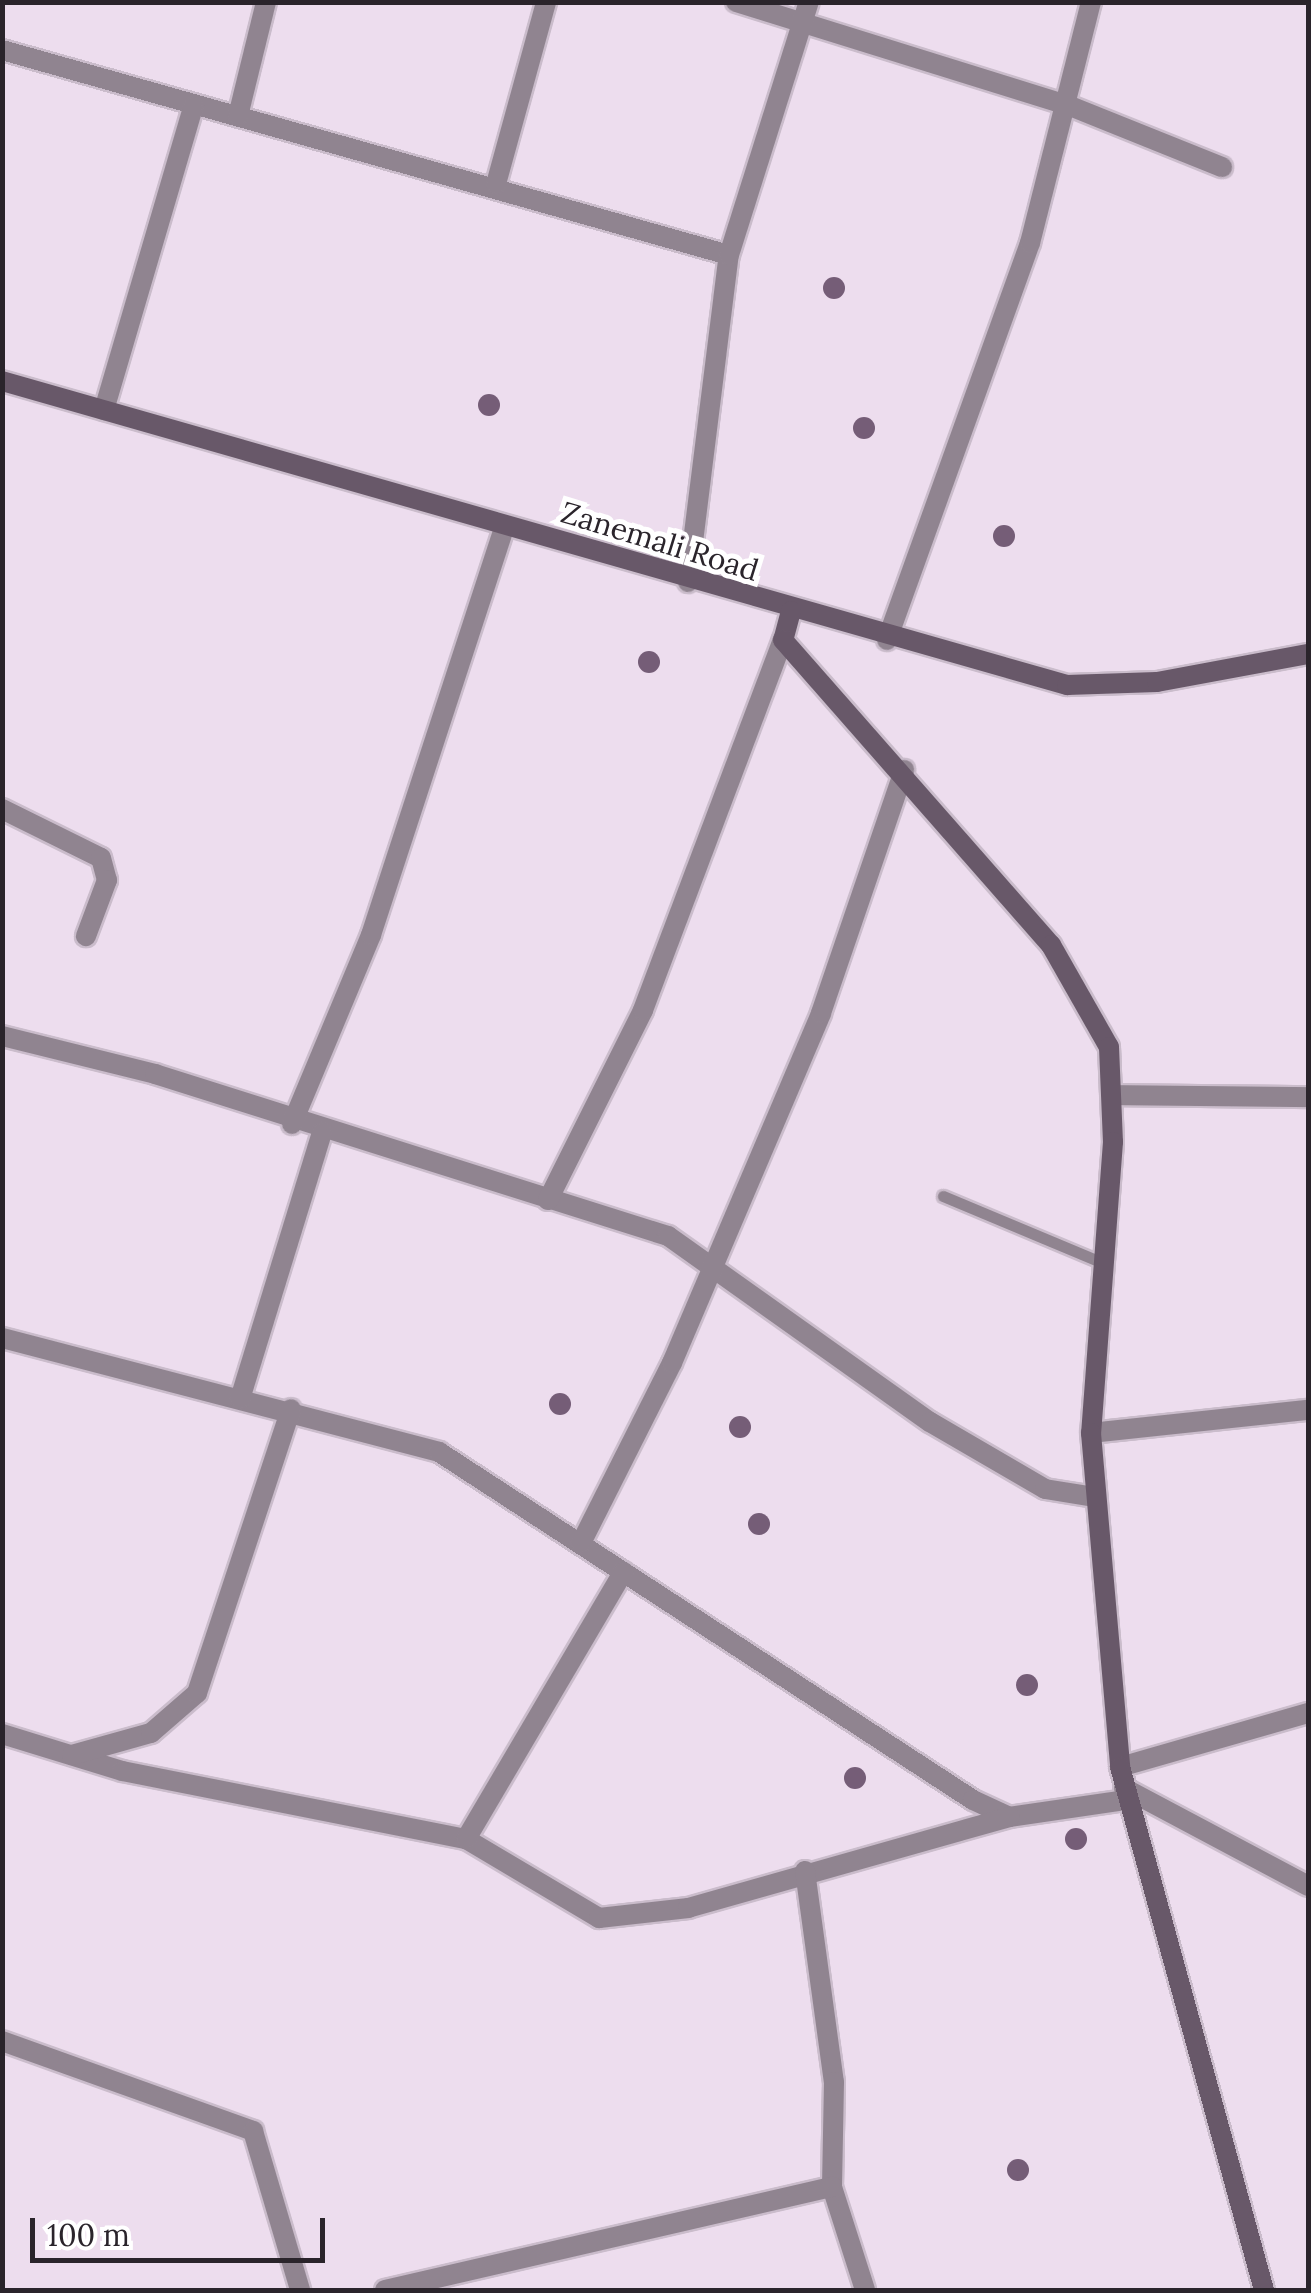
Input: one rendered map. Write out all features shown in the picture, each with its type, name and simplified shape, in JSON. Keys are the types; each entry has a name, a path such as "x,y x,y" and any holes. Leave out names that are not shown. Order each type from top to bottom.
{"street":[{"path":"238,116 266,2"},
{"path":"496,184 546,2"},
{"path":"736,2 1070,106 1222,167"},
{"path":"688,582 729,254 809,2"},
{"path":"887,640 1070,106 1091,2"},
{"path":"2,50 193,107 496,184 729,254"},
{"path":"104,410 193,107"},
{"name":"Zanemali Road","path":"2,381 887,640 1067,685 1157,682 1308,654"},
{"path":"292,1124 371,935 506,526"},
{"path":"548,1200 643,1010 783,640 790,612"},
{"path":"783,640 904,770 1082,987 1109,1047 1114,1095 1091,1433 1123,1785 1264,2290"},
{"path":"581,1544 716,1263 821,1014 904,770"},
{"path":"2,809 101,858 107,880 86,936"},
{"path":"2,1036 154,1074 292,1124 668,1236 716,1263 930,1422 1045,1488 1095,1497"},
{"path":"1114,1095 1308,1097"},
{"path":"240,1399 322,1132"},
{"path":"2,1338 291,1409 438,1452 1009,1817"},
{"path":"71,1756 151,1733 197,1694 291,1409"},
{"path":"1091,1433 1308,1410"},
{"path":"466,1838 623,1572"},
{"path":"2,1734 71,1756 466,1838 598,1918 688,1908 804,1871 1123,1785 1308,1712"},
{"path":"1123,1785 1308,1886"},
{"path":"804,1871 834,2082 832,2187 864,2290"},
{"path":"2,2041 253,2131 300,2290"},
{"path":"385,2290 409,2288 832,2187"}],"lane":[{"path":"943,1196 1101,1262"}],"building":[{"path":"834,277 842,280 842,296 834,299 826,296 823,288 826,280"},
{"path":"489,394 497,397 497,413 489,416 481,413 478,405 481,397"},
{"path":"864,417 872,420 872,436 864,439 856,436 853,428 856,420"},
{"path":"1004,525 1012,528 1012,544 1004,547 996,544 993,536 996,528"},
{"path":"649,651 657,654 657,670 649,673 641,670 638,662 641,654"},
{"path":"560,1393 568,1396 568,1412 560,1415 552,1412 549,1404 552,1396"},
{"path":"740,1416 748,1419 748,1435 740,1438 732,1435 729,1427 732,1419"},
{"path":"759,1513 767,1516 767,1532 759,1535 751,1532 748,1524 751,1516"},
{"path":"1027,1674 1035,1677 1035,1693 1027,1696 1019,1693 1016,1685 1019,1677"},
{"path":"855,1767 863,1770 863,1786 855,1789 847,1786 844,1778 847,1770"},
{"path":"1076,1828 1084,1831 1084,1847 1076,1850 1068,1847 1065,1839 1068,1831"},
{"path":"1018,2159 1026,2162 1026,2178 1018,2181 1010,2178 1007,2170 1010,2162"}]}
